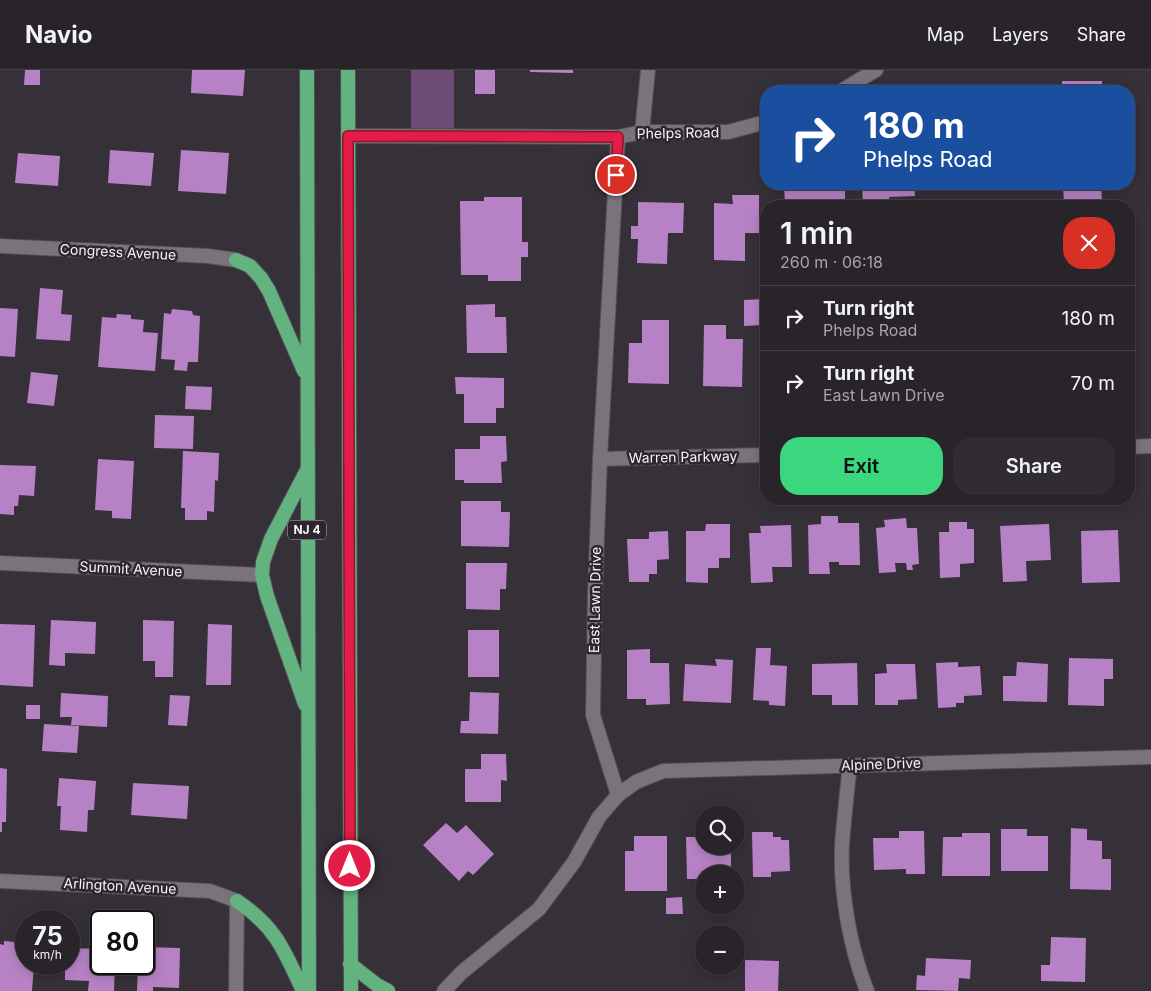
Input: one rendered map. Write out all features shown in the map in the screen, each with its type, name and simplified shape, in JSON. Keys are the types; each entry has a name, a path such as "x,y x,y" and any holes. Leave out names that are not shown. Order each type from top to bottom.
{"highway":[{"path":"348,70 351,991"},
{"name":"NJ 4","path":"307,71 308,991"},
{"path":"236,260 255,271 269,291 307,376"},
{"path":"307,470 271,539 263,562 262,575 267,596 308,714"},
{"path":"237,900 258,916 277,938 303,991"},
{"path":"350,964 388,991"}],"street":[{"path":"642,132 648,70"},
{"path":"851,85 876,70"},
{"name":"Phelps Road","path":"348,136 618,137 642,132 728,132 760,124"},
{"name":"East Lawn Drive","path":"618,137 600,459 593,714 618,795"},
{"name":"Congress Avenue","path":"0,246 208,256 236,260"},
{"path":"1135,447 1151,446"},
{"name":"Warren Parkway","path":"600,459 760,455"},
{"name":"Summit Avenue","path":"0,563 262,575"},
{"name":"Alpine Drive","path":"618,795 636,782 663,771 1151,757"},
{"path":"850,765 842,846 842,870 848,920 860,975 867,991"},
{"path":"444,991 461,973 539,909 574,862 599,817 618,795"},
{"name":"Arlington Avenue","path":"0,880 210,891 237,900"},
{"path":"236,991 237,900"}],"shaded area":[{"path":"411,70 454,70 454,137 411,137"}],"building":[{"path":"25,70 40,70 40,85 24,85"},
{"path":"192,70 245,70 243,96 191,93"},
{"path":"475,70 495,70 495,94 475,94"},
{"path":"530,70 573,70 573,73 530,72"},
{"path":"1062,81 1102,81 1102,85 1062,85"},
{"path":"110,150 154,153 151,186 108,183"},
{"path":"181,150 229,153 226,194 178,191"},
{"path":"18,153 60,156 58,186 15,183"},
{"path":"784,190 845,190 845,200 785,200"},
{"path":"862,190 914,190 915,196 889,197 889,200 863,200"},
{"path":"1063,190 1101,190 1102,200 1064,200"},
{"path":"732,195 759,195 759,233 745,233 745,261 714,260 714,203 733,204"},
{"path":"484,197 522,197 522,242 528,242 528,257 521,257 521,281 488,281 488,275 461,275 460,201 484,201"},
{"path":"638,202 684,203 683,233 668,233 667,264 637,263 638,239 631,239 631,226 638,226"},
{"path":"40,288 63,290 61,314 72,315 70,341 36,339"},
{"path":"760,299 760,325 744,326 744,300"},
{"path":"495,304 495,317 506,317 507,353 467,353 466,305"},
{"path":"0,308 18,309 15,357 0,356"},
{"path":"172,309 192,311 193,315 200,316 198,362 188,362 187,371 174,370 175,360 161,359 164,313 171,314"},
{"path":"117,314 131,315 131,319 144,320 143,332 158,333 155,371 98,367 102,317 116,318"},
{"path":"642,320 669,320 669,384 628,383 629,343 642,343"},
{"path":"704,325 726,325 726,339 743,339 742,387 703,386"},
{"path":"31,372 58,375 54,406 27,403"},
{"path":"455,377 504,378 504,408 496,408 496,423 464,423 464,394 456,394"},
{"path":"186,386 212,387 211,410 185,409"},
{"path":"155,415 194,416 193,449 154,448"},
{"path":"480,436 506,436 507,461 501,462 502,483 464,483 464,480 455,480 455,449 480,449"},
{"path":"183,451 219,453 218,481 215,480 214,512 207,511 207,520 185,520 185,508 181,508"},
{"path":"98,459 134,461 131,519 112,518 112,511 95,510"},
{"path":"0,465 36,466 34,496 19,495 18,506 14,506 14,515 0,514"},
{"path":"461,501 501,501 501,512 510,512 509,547 461,546"},
{"path":"821,516 838,516 838,523 859,523 860,565 839,565 839,562 829,562 830,574 809,574 808,525 821,524"},
{"path":"906,518 907,528 917,528 919,564 912,565 913,570 907,570 906,563 895,563 896,572 879,573 876,528 885,527 884,520"},
{"path":"949,522 967,522 967,529 974,529 974,563 960,564 960,577 940,578 939,532 949,532"},
{"path":"706,524 730,524 730,558 719,558 719,568 708,568 708,583 686,582 686,531 705,531"},
{"path":"1049,524 1051,560 1026,561 1027,581 1003,582 1000,526"},
{"path":"791,525 792,567 772,567 773,582 751,583 749,533 761,533 760,526"},
{"path":"1118,530 1120,582 1082,583 1081,531"},
{"path":"668,531 669,559 657,560 657,574 649,574 649,582 629,582 627,539 649,539 649,532"},
{"path":"466,563 507,563 506,589 500,589 500,610 466,609"},
{"path":"51,620 96,622 95,654 65,653 65,666 49,665"},
{"path":"143,620 174,621 173,677 155,677 155,661 143,661"},
{"path":"0,624 35,625 33,687 0,685"},
{"path":"208,624 232,625 231,685 206,685"},
{"path":"468,630 499,630 499,677 468,677"},
{"path":"756,648 771,648 770,665 787,666 785,706 769,705 769,701 753,700"},
{"path":"650,649 650,663 669,663 670,704 646,705 646,699 627,699 627,650"},
{"path":"1069,658 1113,659 1113,679 1104,679 1104,706 1068,705"},
{"path":"715,659 733,660 731,703 683,701 685,664 717,666"},
{"path":"958,662 958,667 980,666 982,695 964,696 964,703 956,703 956,707 938,708 936,663"},
{"path":"1017,662 1048,664 1047,702 1003,701 1003,676 1016,676"},
{"path":"857,663 858,705 832,705 832,695 812,695 812,664"},
{"path":"886,664 915,664 917,699 898,700 898,705 875,705 875,674 887,673"},
{"path":"470,692 499,693 498,734 460,733 461,721 469,721"},
{"path":"61,693 108,696 107,727 71,725 72,717 60,717"},
{"path":"170,695 190,696 187,726 168,725"},
{"path":"26,705 40,705 40,719 26,719"},
{"path":"44,724 79,726 77,753 42,751"},
{"path":"481,754 506,754 507,781 501,780 501,802 465,802 465,769 481,769"},
{"path":"0,768 7,769 6,822 2,822 2,832 0,832"},
{"path":"59,778 96,781 94,810 88,810 87,832 60,830 61,806 57,806"},
{"path":"133,783 189,786 187,819 131,815"},
{"path":"446,823 457,833 466,825 494,854 473,875 468,871 459,881 423,845"},
{"path":"1071,828 1087,829 1087,840 1102,841 1102,859 1111,859 1111,890 1070,889"},
{"path":"1001,829 1027,829 1027,836 1048,836 1048,871 1001,871"},
{"path":"899,831 924,831 925,874 906,874 906,869 874,870 873,838 899,838"},
{"path":"752,832 773,832 773,837 789,840 790,871 771,872 771,877 753,877"},
{"path":"962,833 990,833 990,876 942,876 943,837 962,837"},
{"path":"634,836 667,836 667,891 625,891 625,851 634,851"},
{"path":"686,837 695,837 695,855 731,855 731,865 695,865 695,879 687,879"},
{"path":"682,897 683,914 666,914 666,898"},
{"path":"1051,937 1086,938 1085,982 1041,981 1041,965 1050,965"},
{"path":"4,941 15,942 15,975 33,975 32,991 0,991 0,944 4,945"},
{"path":"155,947 180,948 179,988 153,987 153,991 137,991 138,975 155,975"},
{"path":"80,948 90,949 90,975 115,975 114,991 88,991 89,981 65,980 65,975 80,975"},
{"path":"926,958 971,960 970,979 959,978 958,991 916,990 917,975 925,976"},
{"path":"745,960 779,961 778,991 745,991"}],"route":[{"path":"350,866 348,136 618,137 616,175"}]}
